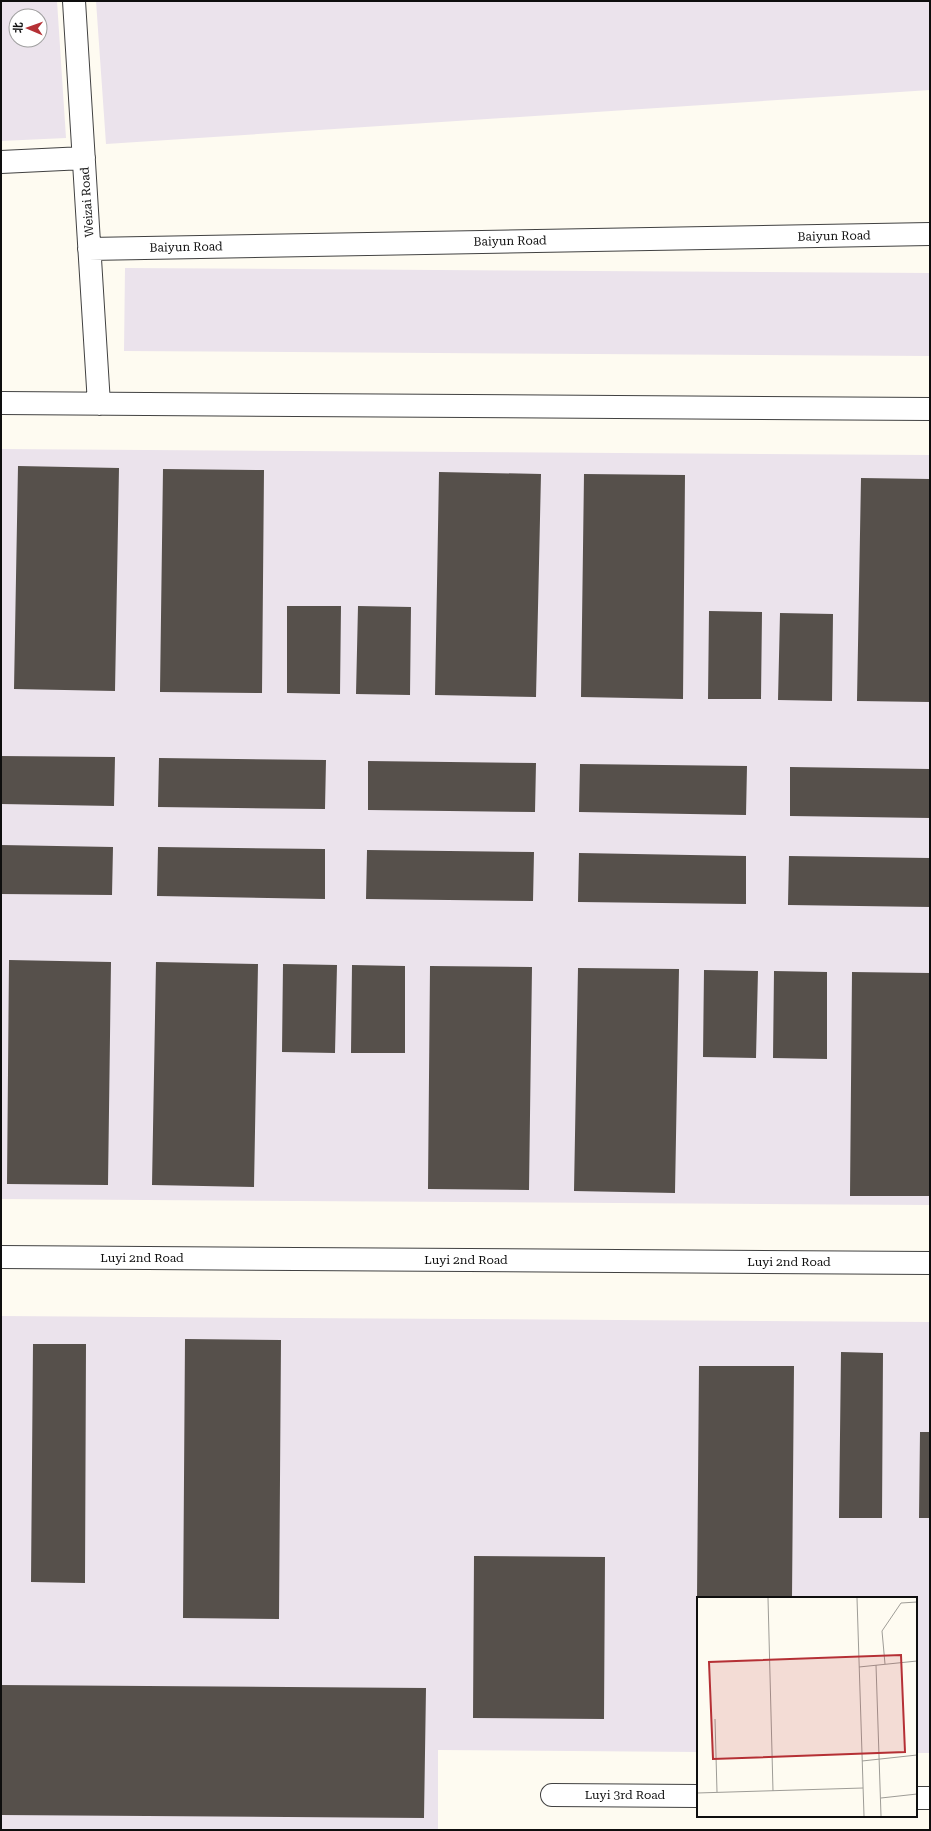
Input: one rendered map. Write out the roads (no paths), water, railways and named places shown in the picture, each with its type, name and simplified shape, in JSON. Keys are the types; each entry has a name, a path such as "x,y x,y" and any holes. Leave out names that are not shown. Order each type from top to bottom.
{"street":[{"name":"Weizai Road","path":"74,1 99,404"},
{"path":"1,162 84,158"},
{"name":"Baiyun Road","path":"89,249 930,234"},
{"path":"1,403 930,409"},
{"name":"Luyi 2nd Road","path":"1,1257 930,1263"},
{"name":"Luyi 3rd Road","path":"552,1795 697,1796"},
{"path":"917,1798 930,1798"}]}
